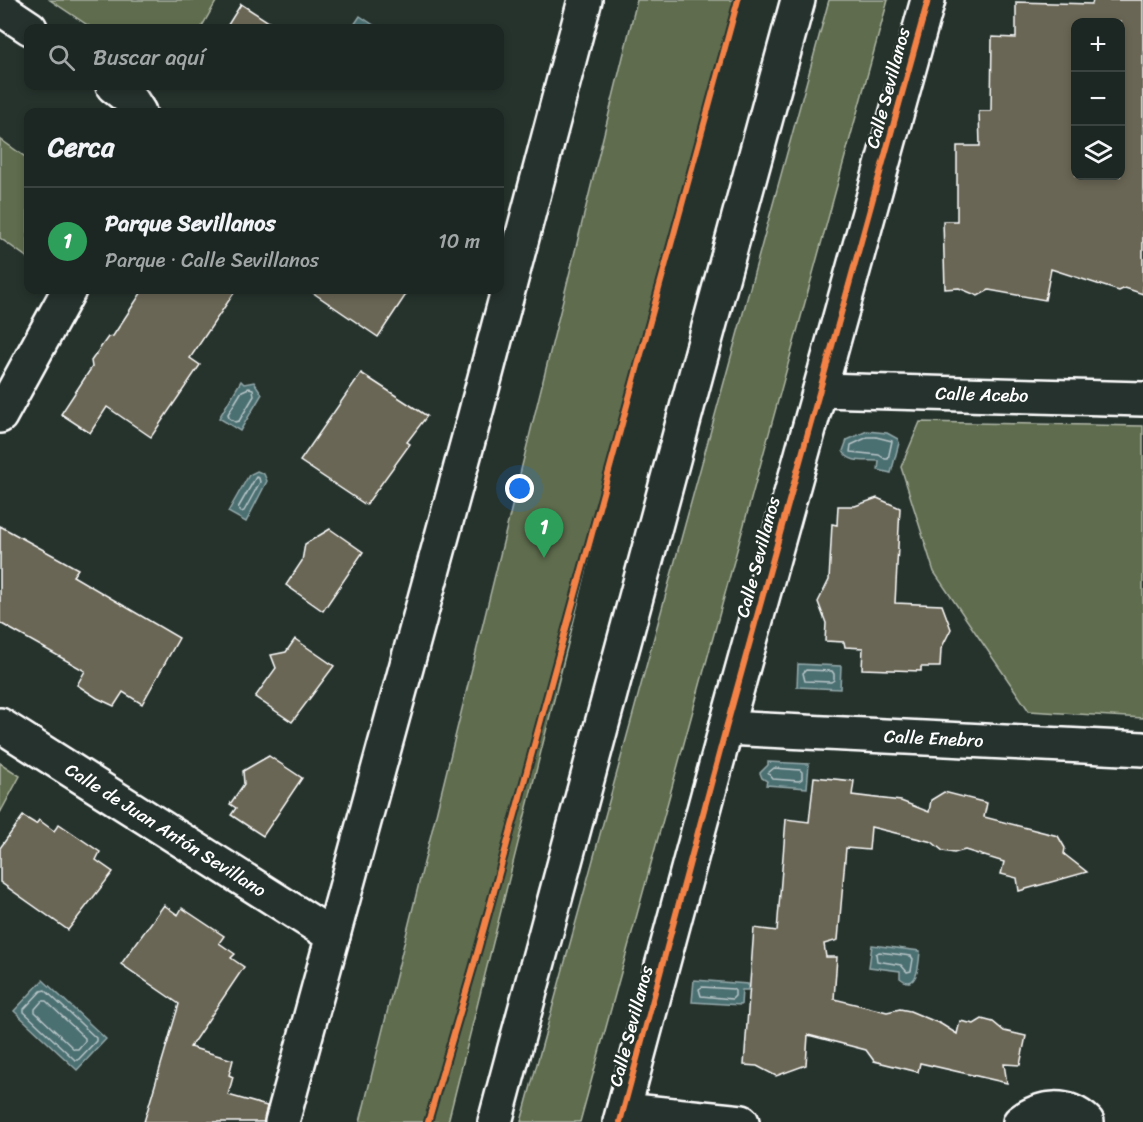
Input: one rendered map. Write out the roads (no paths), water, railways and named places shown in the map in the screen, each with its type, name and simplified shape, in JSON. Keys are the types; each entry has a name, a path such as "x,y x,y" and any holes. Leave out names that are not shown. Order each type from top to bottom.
{"street":[{"path":"282,1122 471,431 585,0"},
{"path":"495,1122 798,0"},
{"name":"Calle Sevillanos","path":"622,1116 726,728 928,0"},
{"path":"0,8 24,24"},
{"path":"117,90 132,101 136,108"},
{"path":"0,416 67,294"},
{"name":"Calle Acebo","path":"820,390 1143,399"},
{"name":"Calle de Juan Antón Sevillano","path":"0,725 333,936"},
{"name":"Calle Enebro","path":"726,728 1143,749"},
{"path":"1020,1122 1044,1109 1059,1108 1073,1112 1087,1122"},
{"path":"622,1116 742,1122"}],"water":[{"path":"360,16 372,24 355,24"},
{"path":"241,381 244,384 254,382 262,394 240,431 219,418"},
{"path":"867,431 887,433 898,439 891,473 878,470 879,461 854,460 843,451 847,440"},
{"path":"257,471 264,474 267,481 246,522 228,512 249,475"},
{"path":"798,664 841,666 840,689 797,687"},
{"path":"768,762 809,764 807,788 766,785 767,781 760,773"},
{"path":"872,945 920,951 914,979 906,982 900,978 900,971 869,967"},
{"path":"43,980 106,1039 77,1070 14,1011"},
{"path":"694,980 748,984 748,990 742,990 741,1005 692,1002"}],"place":[{"name":"Parque Sevillanos","path":"544,558"}]}
